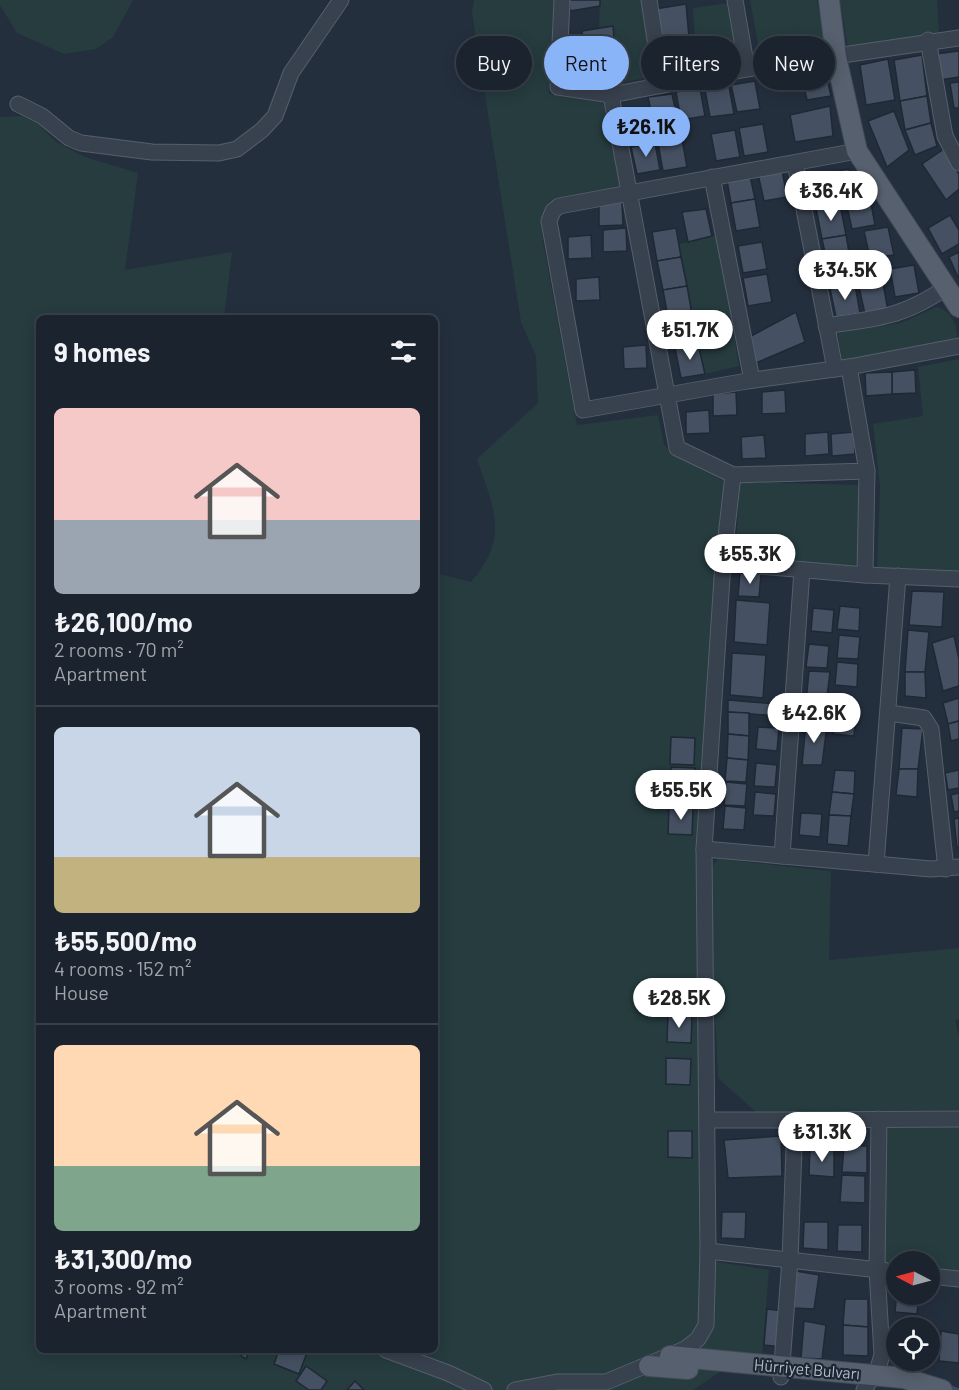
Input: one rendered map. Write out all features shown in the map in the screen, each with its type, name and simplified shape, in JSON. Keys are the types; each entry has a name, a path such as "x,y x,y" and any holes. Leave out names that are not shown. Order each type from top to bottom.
{"main road":[{"path":"829,0 836,57 857,151 959,307"},
{"name":"Hürriyet Bulvarı","path":"670,1356 900,1390"},
{"name":"Hürriyet Bulvarı","path":"649,1366 782,1372"},
{"name":"Hürriyet Bulvarı","path":"868,1384 904,1378 942,1390"}],"street":[{"path":"18,104 42,116 69,138 81,143 152,152 219,153 237,149 262,130 275,116 291,73 341,0"},
{"path":"562,0 558,87 611,95 641,89"},
{"path":"649,0 655,36"},
{"path":"735,0 747,69"},
{"path":"741,70 836,57 928,40 959,38"},
{"path":"928,40 945,136 959,163"},
{"path":"611,95 677,448 733,475 867,471"},
{"path":"857,151 629,191 559,206 550,216 583,410 752,380 842,368 959,346"},
{"path":"795,163 826,326 842,368 867,471 865,575"},
{"path":"712,177 752,380"},
{"path":"826,326 898,314 912,309 947,287"},
{"path":"515,1390 557,1382 606,1382 670,1356 698,1339 706,1325 708,1120 704,849 723,563 733,475"},
{"path":"723,563 865,575 959,579"},
{"path":"782,856 802,570"},
{"path":"876,864 898,576"},
{"path":"704,849 876,864 953,868 931,729 924,718 889,713"},
{"path":"868,1384 882,1355 877,1270 879,1119"},
{"path":"708,1120 959,1119"},
{"path":"782,1372 790,1260 795,1120"},
{"path":"708,1251 886,1271"},
{"path":"940,1277 959,1280"},
{"path":"394,1353 448,1372 484,1390"}],"green space":[{"path":"0,0 133,0 113,37 96,49 64,54 17,33 0,5"},
{"path":"474,0 554,0 552,36 544,36 544,90 549,90 549,94 608,104 625,187 549,203 541,222 577,425 658,415 664,444 671,454 724,481 696,847 705,1260 769,1270 762,1358 721,1371 693,1390 0,1390 0,117 22,116 37,123 56,142 85,157 138,173 125,270 232,252 224,315 36,315 36,1353 438,1353 438,574 471,582 483,566 491,551 495,536 495,522 489,493 477,459 538,403 536,356 521,322 484,90 532,90 532,36 476,36 472,13"},
{"path":"600,0 641,0 647,36 641,36 641,79 629,81 629,36 596,36 599,28"},
{"path":"750,0 817,0 824,36 756,36"},
{"path":"840,0 937,0 939,33 848,48"},
{"path":"729,3 734,36 695,36 693,8"},
{"path":"718,235 739,366 705,374 679,244"},
{"path":"936,307 945,311 952,319 957,330 957,340 948,345 842,360 837,333 901,323"},
{"path":"959,359 959,573 877,569 880,486 873,424 923,416 918,367"},
{"path":"740,482 860,485 860,567 735,557"},
{"path":"718,859 831,871 829,960 959,948 959,1019 955,1020 959,1037 959,1110 757,1113 718,1078 709,870"},
{"path":"879,1119 959,1119 959,1279 940,1277 940,1251 886,1251 886,1271 877,1270"}],"building":[{"path":"569,0 600,0 600,6 570,11"},
{"path":"686,4 689,36 658,36 655,9"},
{"path":"613,26 614,36 583,36 582,31"},
{"path":"959,51 959,77 940,80 936,54"},
{"path":"922,55 927,96 900,101 894,60"},
{"path":"888,59 895,100 866,105 860,65"},
{"path":"753,81 753,90 757,90 760,109 737,112 732,90 741,90 741,83"},
{"path":"959,82 959,108 954,108 950,83"},
{"path":"700,90 705,116 681,120 676,92"},
{"path":"705,90 730,90 734,114 710,117"},
{"path":"805,90 830,90 831,96 807,100"},
{"path":"672,94 678,121 654,125 648,97"},
{"path":"927,96 931,123 905,130 900,101"},
{"path":"830,106 833,136 795,142 790,115"},
{"path":"894,111 909,150 887,167 868,121"},
{"path":"931,123 937,146 915,155 905,130"},
{"path":"763,124 768,152 744,156 739,128"},
{"path":"735,130 740,157 716,161 711,134"},
{"path":"682,139 687,167 663,171 658,143"},
{"path":"655,143 660,170 637,174 631,147"},
{"path":"944,149 959,174 959,189 946,200 922,164"},
{"path":"849,169 854,197 830,200 824,173"},
{"path":"782,170 787,197 764,201 758,174"},
{"path":"749,171 755,199 731,203 726,175"},
{"path":"870,198 875,225 852,229 846,202"},
{"path":"755,199 760,227 736,231 731,203"},
{"path":"622,202 623,225 599,226 599,204"},
{"path":"840,204 846,235 822,239 816,208"},
{"path":"706,209 712,236 688,242 682,212"},
{"path":"950,215 959,230 959,244 942,254 928,228"},
{"path":"888,227 894,255 870,258 864,231"},
{"path":"626,228 627,251 603,252 603,230"},
{"path":"676,228 681,257 657,261 652,232"},
{"path":"591,235 592,258 568,259 568,237"},
{"path":"846,235 851,263 828,266 822,239"},
{"path":"762,242 767,269 743,273 738,246"},
{"path":"959,252 959,277 958,277 949,257"},
{"path":"681,257 687,286 663,290 657,261"},
{"path":"914,265 919,293 895,297 890,269"},
{"path":"767,274 772,302 748,306 743,278"},
{"path":"599,277 600,300 576,301 576,279"},
{"path":"883,283 888,311 865,314 859,287"},
{"path":"855,285 860,313 836,317 830,289"},
{"path":"687,286 692,314 668,317 663,290"},
{"path":"796,312 805,342 756,363 751,336"},
{"path":"692,314 698,344 675,348 668,317"},
{"path":"698,344 705,374 681,378 675,348"},
{"path":"646,345 647,368 624,369 623,347"},
{"path":"915,370 916,393 892,394 892,372"},
{"path":"892,372 892,394 866,396 865,373"},
{"path":"785,390 786,413 762,414 762,392"},
{"path":"736,392 737,415 713,416 713,394"},
{"path":"709,410 710,433 686,434 686,412"},
{"path":"828,432 829,454 805,456 805,434"},
{"path":"854,432 855,454 832,456 831,434"},
{"path":"764,435 766,458 742,459 741,437"},
{"path":"740,573 761,574 759,597 738,596"},
{"path":"912,591 944,592 942,627 909,625"},
{"path":"736,600 770,603 767,645 734,642"},
{"path":"840,606 860,608 859,631 837,629"},
{"path":"813,608 834,610 832,633 811,631"},
{"path":"908,630 929,632 925,672 905,672"},
{"path":"839,635 860,637 858,659 837,658"},
{"path":"954,636 959,659 959,686 943,691 932,643"},
{"path":"809,644 829,646 827,668 806,667"},
{"path":"732,653 766,655 763,698 730,695"},
{"path":"837,662 858,664 857,687 835,685"},
{"path":"809,671 830,672 825,712 805,712"},
{"path":"905,672 925,672 926,698 905,696"},
{"path":"959,698 959,721 948,724 943,703"},
{"path":"728,700 778,704 777,716 728,712"},
{"path":"728,712 749,713 749,736 728,734"},
{"path":"835,712 856,713 854,736 833,734"},
{"path":"959,721 959,739 951,741 948,724"},
{"path":"806,723 827,725 822,765 802,765"},
{"path":"758,727 779,728 777,751 756,749"},
{"path":"902,728 923,729 918,769 899,769"},
{"path":"728,734 749,736 748,760 727,758"},
{"path":"671,737 695,738 694,765 670,764"},
{"path":"727,758 748,760 746,782 725,781"},
{"path":"756,763 777,765 775,787 754,786"},
{"path":"671,767 695,768 695,794 671,794"},
{"path":"899,769 918,769 917,797 896,795"},
{"path":"835,770 855,771 854,794 832,792"},
{"path":"959,770 959,788 948,790 945,773"},
{"path":"726,782 747,784 745,806 724,805"},
{"path":"755,792 776,794 774,816 753,815"},
{"path":"832,792 854,794 851,816 829,815"},
{"path":"959,793 959,811 954,812 951,795"},
{"path":"725,806 746,808 744,830 723,829"},
{"path":"669,808 693,808 692,835 668,834"},
{"path":"801,813 822,814 820,837 799,835"},
{"path":"829,815 851,816 848,846 827,844"},
{"path":"959,818 959,847 957,848 954,819"},
{"path":"668,1015 692,1016 691,1043 667,1042"},
{"path":"666,1058 691,1059 690,1085 666,1084"},
{"path":"668,1131 692,1131 692,1158 668,1157"},
{"path":"781,1136 782,1176 728,1178 724,1140"},
{"path":"844,1145 867,1146 867,1173 842,1172"},
{"path":"810,1149 834,1149 834,1177 809,1175"},
{"path":"842,1175 865,1176 865,1203 840,1202"},
{"path":"722,1212 746,1212 745,1239 721,1238"},
{"path":"804,1222 828,1222 828,1250 803,1248"},
{"path":"838,1225 862,1225 862,1252 837,1251"},
{"path":"796,1271 819,1275 814,1309 794,1308"},
{"path":"845,1299 868,1299 868,1327 843,1325"},
{"path":"896,1305 918,1305 917,1314 895,1312"},
{"path":"767,1309 784,1311 781,1347 764,1345"},
{"path":"804,1321 826,1325 822,1359 801,1358"},
{"path":"843,1325 868,1327 868,1356 843,1355"},
{"path":"941,1331 959,1334 959,1363 940,1361"},
{"path":"238,1353 248,1353 246,1359"},
{"path":"278,1353 307,1353 299,1374 274,1364"},
{"path":"306,1366 327,1381 321,1390 309,1390 296,1381"},
{"path":"355,1381 364,1390 347,1390"}],"waterway":[{"path":"948,1386 958,1390"}]}
